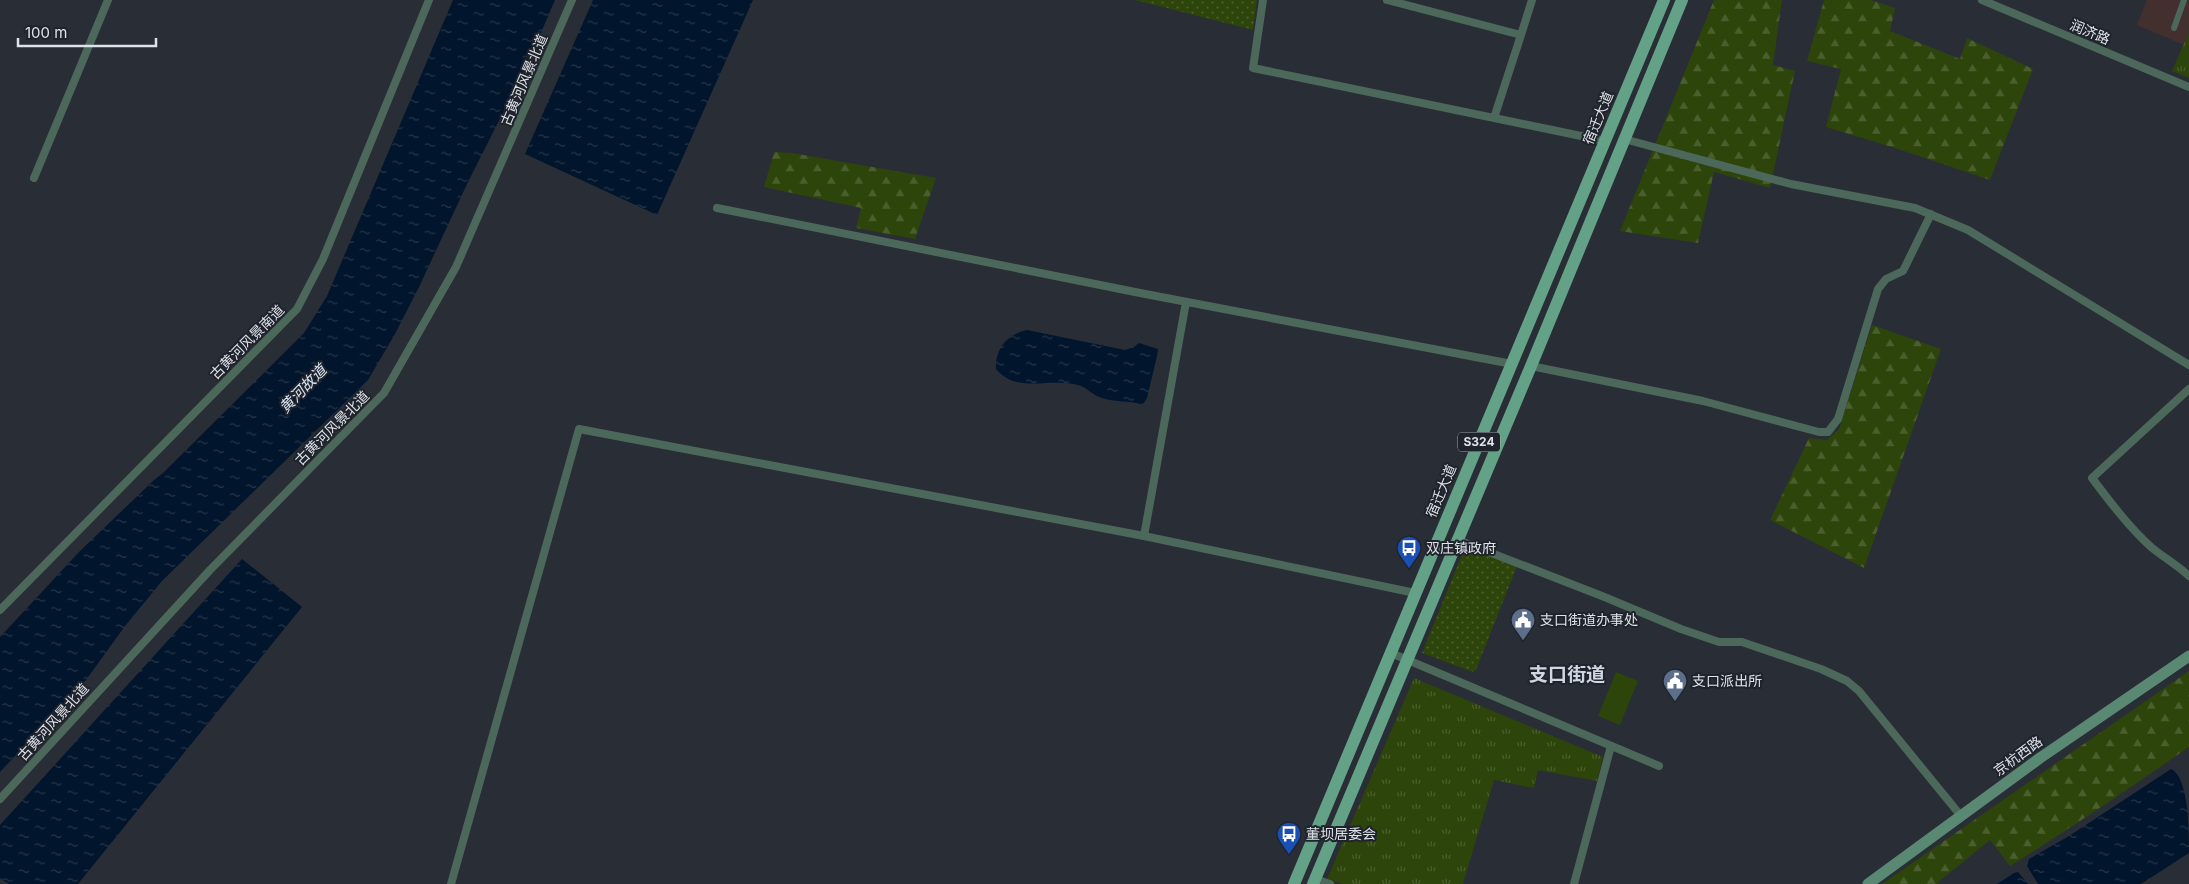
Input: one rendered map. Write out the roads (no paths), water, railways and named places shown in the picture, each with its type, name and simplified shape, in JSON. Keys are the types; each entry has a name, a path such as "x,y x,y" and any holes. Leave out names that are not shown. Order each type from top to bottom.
{"main road":[{"name":"宿迁大道","path":"1294,884 1664,0"},
{"name":"S324","path":"1314,882 1531,366 1682,0"},
{"name":"京杭西路","path":"1868,884 2040,758 2189,656"}],"street":[{"path":"34,178 108,0"},
{"name":"古黄河风景南道","path":"0,610 297,309 323,260 429,0"},
{"name":"古黄河风景北道","path":"0,799 210,570 384,393 456,267 572,0"},
{"path":"1263,0 1253,68 1605,141"},
{"path":"1387,0 1521,35"},
{"path":"1494,118 1532,0"},
{"name":"润济路","path":"1982,0 2189,87"},
{"path":"2174,28 2184,0"},
{"path":"1624,139 1791,184 1914,208 1931,214 1968,230 2189,364"},
{"path":"717,208 1186,302 1512,364"},
{"path":"1531,366 1703,401 1819,432 1828,432 1838,418 1878,289 1886,279 1903,271 1931,214"},
{"path":"1144,536 1186,302"},
{"path":"2189,388 2092,478 2113,507 2152,548 2170,559 2189,576"},
{"path":"451,884 578,429 1144,536 1415,593"},
{"path":"1458,540 1681,629 1719,642 1742,642 1803,662 1847,681 1859,691 1961,816"},
{"path":"1391,653 1659,766"},
{"path":"1574,884 1611,746"},
{"path":"1314,882 1330,884"}],"water":[{"name":"黄河故道","path":"453,0 555,0 528,63 395,334 368,380 162,581 125,626 86,680 0,772 0,637 79,552 163,473 304,333 327,296"},
{"path":"593,0 753,0 657,215 525,154"},
{"path":"1027,330 1125,350 1139,343 1158,349 1147,398 1141,404 1111,400 1099,397 1081,386 1070,383 1025,383 1005,377 996,369 1000,348 1014,335"},
{"path":"242,559 302,607 78,884 9,884 0,878 0,825"},
{"path":"2171,769 2177,774 2185,793 2189,853 2141,884 2038,884 2027,866 2029,859 2069,836"},
{"path":"2018,872 2028,884 1997,884 2014,873"}],"place":[{"name":"双庄镇政府","path":"1409,569"},
{"name":"支口街道办事处","path":"1523,641"},
{"name":"支口派出所","path":"1675,702"},
{"name":"董坝居委会","path":"1289,855"}],"district":[{"name":"支口街道","path":"1567,674"}]}
